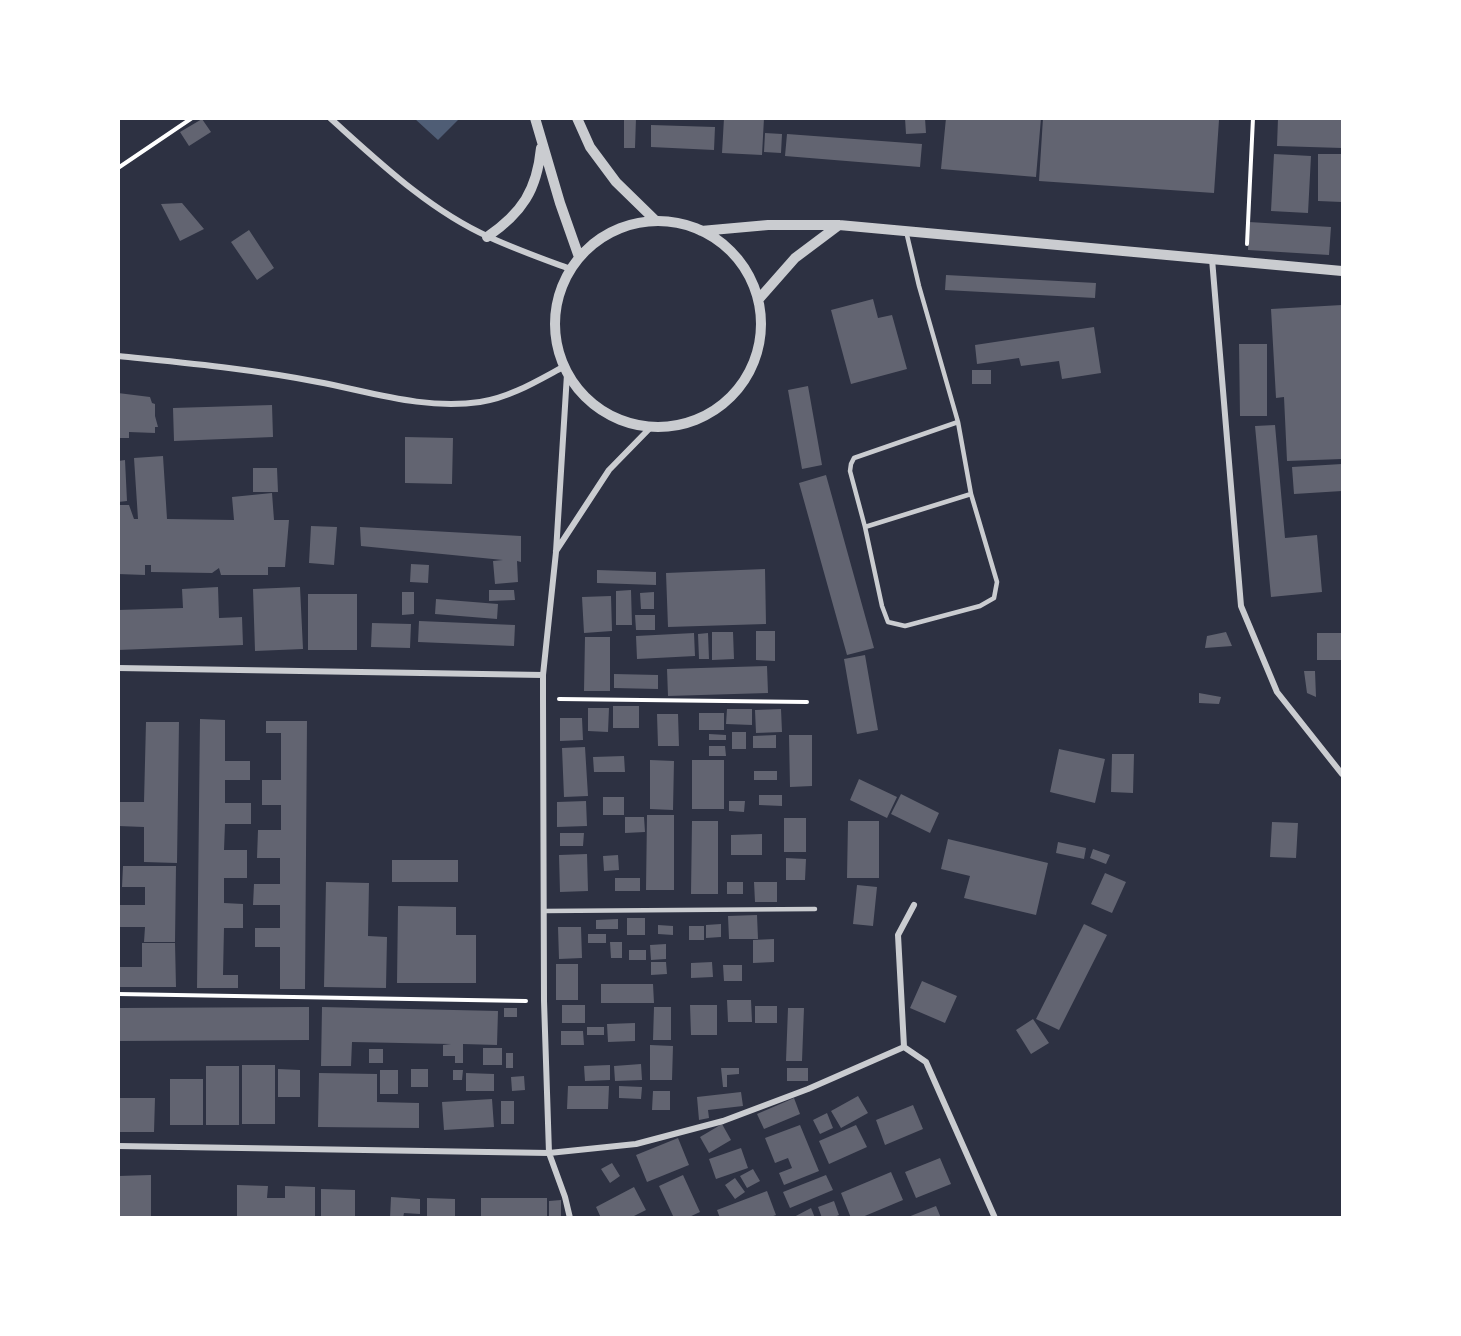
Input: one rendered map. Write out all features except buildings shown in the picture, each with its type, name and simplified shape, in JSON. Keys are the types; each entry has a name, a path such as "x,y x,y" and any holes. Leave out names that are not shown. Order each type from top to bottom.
{"street":[{"path":"330,118 400,180 433,204 488,237 570,269"},
{"path":"535,118 579,257"},
{"path":"577,118 590,147 616,182 656,221"},
{"path":"488,237 512,217 529,195 539,169 542,142"},
{"path":"656,221 679,223 701,231 721,243 738,259 750,278 758,300 761,324 759,348 750,370 737,391 719,407 698,419 675,426 651,427 611,416 593,405 579,391 565,370 556,343 554,317 559,292 570,269 579,257 595,243 613,231 634,224 656,221"},
{"path":"701,231 768,225 839,225 1342,271"},
{"path":"758,300 795,258 839,225"},
{"path":"1212,259 1241,606 1277,692 1342,774"},
{"path":"118,356 247,370 406,401 446,405 482,402 512,393 565,370"},
{"path":"565,370 556,552 543,675 544,1001 549,1153 570,1218"},
{"path":"556,552 609,470 651,427"},
{"path":"118,668 543,675"},
{"path":"904,1047 898,935 914,905"},
{"path":"118,1146 549,1153 636,1144 723,1121 808,1089 904,1047"},
{"path":"904,1047 926,1062 995,1218"}],"lane":[{"path":"906,231 919,286 958,423 971,494 997,582 994,598 980,606 905,626 888,622 882,606 850,471 851,464 854,458 958,423"},
{"path":"865,527 971,494"},
{"path":"544,911 815,909"}],"path":[{"path":"118,168 192,118"},
{"path":"1246,262 1253,118"},
{"path":"543,699 807,702"},
{"path":"118,994 544,1001"}],"water":[{"path":"415,119 459,119 438,140"}]}
